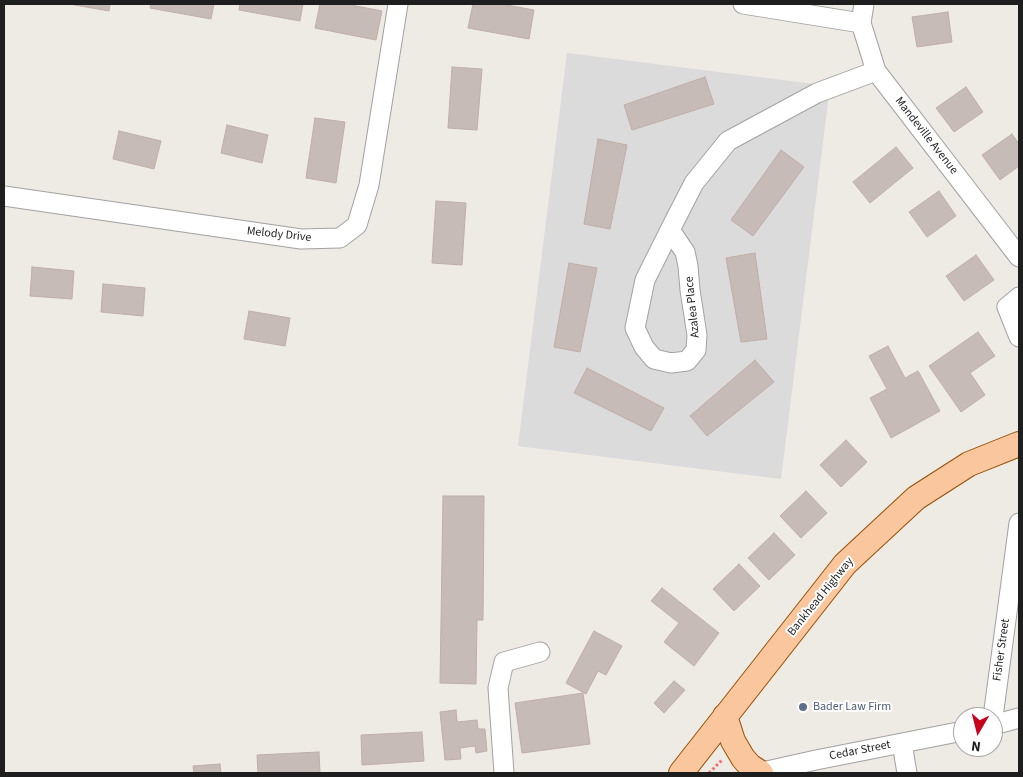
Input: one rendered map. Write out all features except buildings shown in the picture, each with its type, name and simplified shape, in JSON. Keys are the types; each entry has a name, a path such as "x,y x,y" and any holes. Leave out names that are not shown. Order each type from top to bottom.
{"main road":[{"name":"Bankhead Highway","path":"681,773 845,564 916,498 969,464 1019,444"},
{"path":"725,716 733,741 743,758 760,773"}],"street":[{"name":"Melody Drive","path":"4,196 301,239 340,238 357,225 369,184 398,4"},
{"path":"743,4 861,23"},
{"name":"Mandeville Avenue","path":"864,4 861,23 876,71 1019,257"},
{"name":"Azalea Place","path":"670,230 685,252 697,336 696,350 687,361 671,363 654,359 644,347 636,328 645,280 670,230 694,183 728,141 817,93 876,71"},
{"path":"1019,298 1007,307 1019,337"},
{"name":"Fisher Street","path":"994,707 1019,523"},
{"path":"504,773 498,688 504,662 540,652"},
{"path":"1003,722 1019,718"},
{"name":"Cedar Street","path":"760,773 818,766 902,743 953,733"},
{"path":"902,743 907,773"}],"shaded area":[{"path":"567,53 830,86 781,479 518,446"}],"place":[{"name":"Bader Law Firm","path":"803,707"}]}
